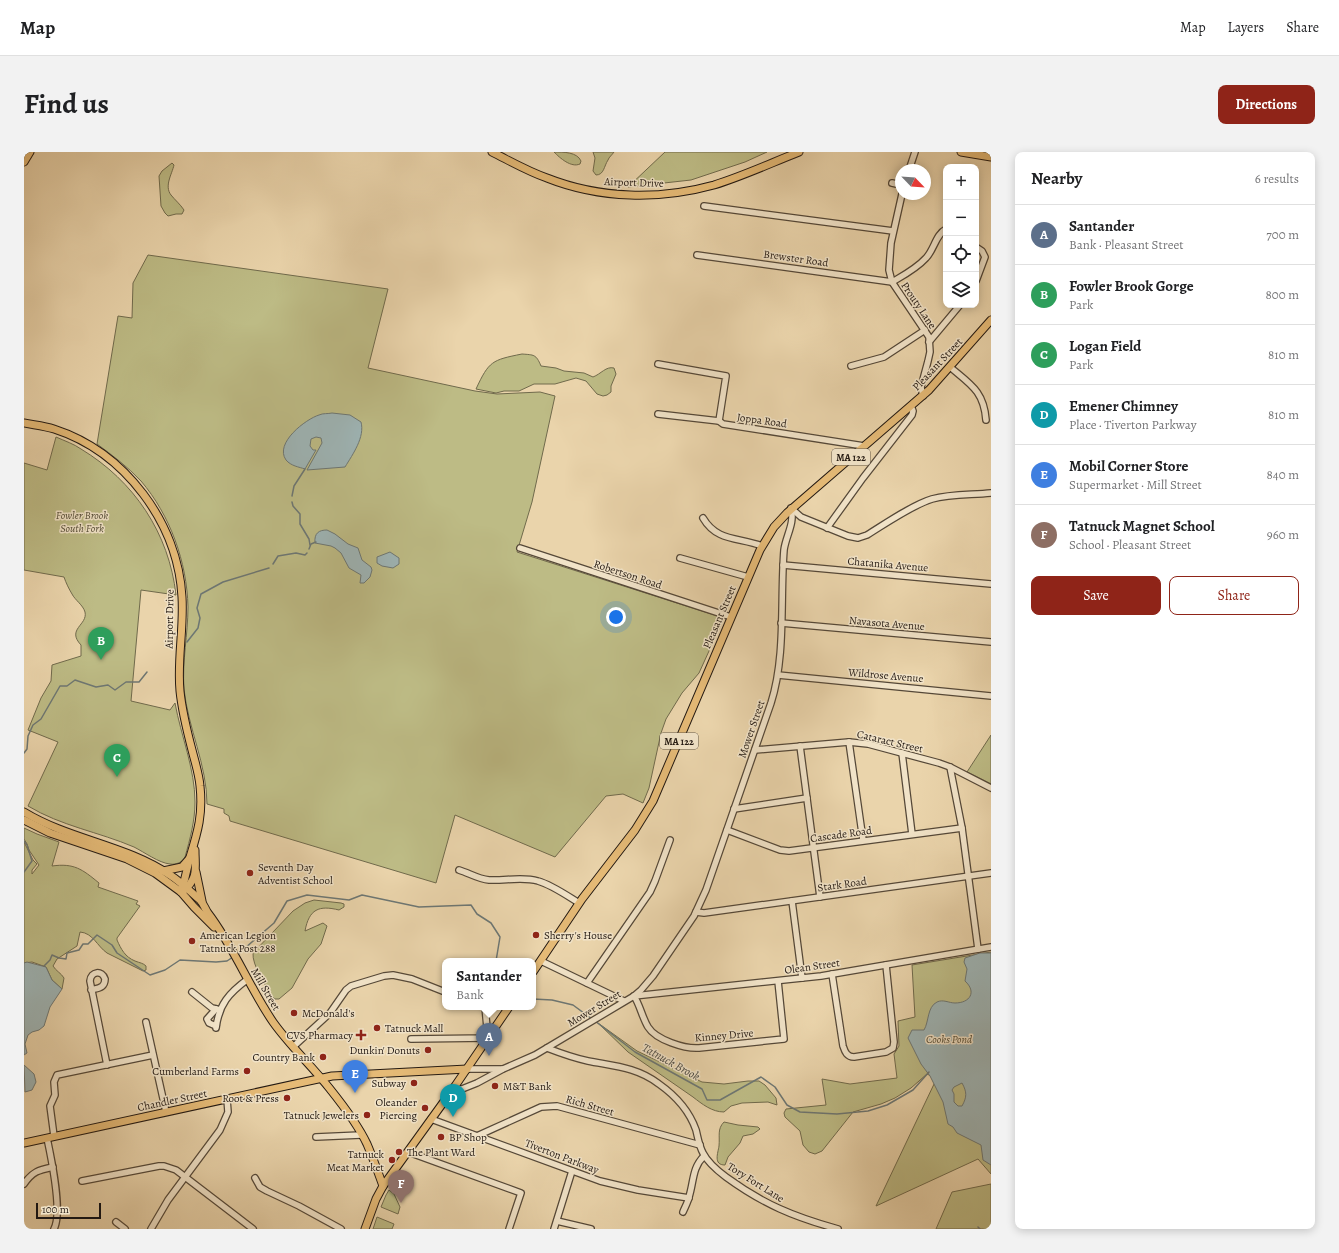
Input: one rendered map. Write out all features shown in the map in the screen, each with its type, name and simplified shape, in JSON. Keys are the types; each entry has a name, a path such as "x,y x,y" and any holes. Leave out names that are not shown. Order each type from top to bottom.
{"main road":[{"path":"24,162 30,152"},
{"name":"Airport Drive","path":"492,152 538,175 567,185 612,194 654,195 675,193 715,184 799,152"},
{"path":"961,152 991,157"},
{"name":"Pleasant Street","path":"536,968 579,903 635,830 653,801 748,576 762,546 774,527 791,508 923,396 991,320"},
{"name":"Airport Drive","path":"24,423 55,430 86,444 104,456 128,476 147,498 167,534 176,562 182,597 178,665 181,703 200,784 201,808 195,843 190,857 184,888"},
{"name":"Mill Street","path":"24,812 54,827 131,854 164,870 184,888 202,901 205,909 233,952 272,1021 330,1088 362,1135 383,1186"},
{"name":"Mill Street","path":"24,820 50,833 102,850 140,865 164,879 184,888 194,907 225,939"},
{"name":"Airport Drive","path":"195,843 196,872 202,901"},
{"path":"164,870 186,864 190,857"},
{"path":"184,888 194,879 196,872"},
{"path":"365,1229 376,1199 383,1186 453,1089 507,1010"},
{"name":"Chandler Street","path":"24,1143 336,1076 467,1069"}],"street":[{"path":"911,164 915,152"},
{"name":"Prouty Lane","path":"901,200 889,256 889,270 892,282 929,337 930,342 928,361 921,387 923,396"},
{"path":"704,206 893,232"},
{"path":"892,282 911,271 924,260 943,232"},
{"path":"979,248 985,257 979,273"},
{"name":"Brewster Road","path":"697,255 892,282"},
{"path":"930,342 958,308"},
{"path":"851,366 884,357 925,330"},
{"path":"658,364 726,376 719,421"},
{"path":"950,367 975,389 982,398 986,410 986,420"},
{"path":"923,380 929,390"},
{"path":"827,528 912,414 912,406"},
{"name":"Joppa Road","path":"658,414 719,421 723,424 864,446"},
{"path":"791,508 801,517 851,537 860,538 922,503 947,496 991,493"},
{"name":"Mower Street","path":"453,1089 462,1089 521,1062 634,996 649,981 696,912 704,894 755,750 772,700 778,675 783,565 786,540 793,520 791,508"},
{"path":"703,518 710,528 716,532 727,537 762,546"},
{"name":"Robertson Road","path":"520,548 731,617"},
{"path":"680,558 748,576"},
{"name":"Chatanika Avenue","path":"783,565 991,584"},
{"name":"Navasota Avenue","path":"781,623 991,642"},
{"name":"Wildrose Avenue","path":"778,675 991,696"},
{"path":"849,742 864,840"},
{"name":"Cataract Street","path":"755,750 849,742 868,744 950,767 991,788"},
{"path":"800,746 820,897"},
{"path":"902,753 912,834"},
{"path":"950,767 962,828 978,949"},
{"path":"734,809 807,798"},
{"name":"Cascade Road","path":"727,830 784,851 962,828"},
{"path":"587,984 653,886 670,840"},
{"path":"459,870 487,880 525,878 538,881 579,903"},
{"name":"Stark Road","path":"696,912 704,913 991,873"},
{"path":"792,900 802,978"},
{"name":"Olean Street","path":"634,996 832,974 991,947"},
{"path":"541,960 624,1001"},
{"path":"832,974 843,1046 846,1053 850,1057 854,1057 886,1052 893,1048 894,1042 886,964"},
{"path":"293,1047 330,1013 346,990 355,984 393,975 412,979 442,991"},
{"path":"218,1009 216,1027 210,1023 208,1019 229,995 248,979"},
{"name":"Kinney Drive","path":"634,996 638,1002 646,1024 651,1031 661,1038 681,1046 699,1048 784,1039 778,981"},
{"path":"91,990 107,1065"},
{"path":"192,992 212,1008 218,1009"},
{"path":"410,1039 488,1038 485,1010"},
{"path":"146,1022 166,1112"},
{"name":"Tory Fort Lane","path":"547,1048 586,1060 623,1067 652,1079 683,1104 692,1120 704,1156 721,1173 764,1202 793,1215 838,1229"},
{"path":"54,1229 57,1219 50,1106 55,1095 54,1080 58,1075 153,1055"},
{"name":"Mower Street","path":"467,1069 503,1069"},
{"path":"151,1229 163,1207 222,1126 228,1112 227,1100"},
{"name":"Rich Street","path":"477,1136 485,1131 541,1107 557,1106 700,1145"},
{"name":"Tiverton Parkway","path":"431,1119 572,1171 622,1187 689,1198"},
{"path":"316,1137 362,1135"},
{"path":"408,1152 521,1193 509,1229"},
{"path":"683,1212 689,1198 695,1168 704,1156"},
{"path":"82,1181 159,1166 170,1167 253,1229"},
{"path":"24,1184 33,1173 39,1170 54,1167"},
{"path":"554,1229 572,1171"},
{"path":"255,1178 260,1187 341,1229"},
{"path":"557,1220 590,1229"},
{"path":"116,1222 125,1229"}],"green space":[{"path":"554,152 566,152 573,154 579,158 581,161 580,164 569,164"},
{"path":"593,152 614,152 608,159 601,174 599,175 596,175 593,171 595,158"},
{"path":"665,152 767,152 745,162 691,180 628,187"},
{"path":"172,163 174,165 168,188 171,195 184,210 182,214 168,216 161,206 159,176 162,171"},
{"path":"148,255 388,289 368,368 475,391 497,394 540,392 555,396 532,502 517,552 724,618 699,673 682,693 666,719 661,733 649,788 643,803 623,794 606,796 555,857 455,815 436,883 230,821 229,816 224,813 224,809 207,804 204,775 189,718 184,689 188,607 187,590 180,556 168,524 151,494 131,471 97,444 118,316 132,318 133,283"},
{"path":"522,354 536,357 541,366 556,368 564,371 584,373 593,377 608,368 614,368 616,374 611,386 611,392 603,396 597,394 586,381 576,378 555,384 534,384 519,391 504,391 496,393 476,389 484,373 493,363 504,358"},
{"name":"Fowler Brook South Fork","path":"56,437 75,446 100,462 133,493 157,530 166,551 172,572 176,595 141,590 131,701 170,710 175,703 193,777 195,802 193,823 185,857 177,864 161,862 134,847 54,819 28,806 58,742 28,730 41,698 51,681 52,665 81,656 81,645 77,640 76,631 84,620 85,616 84,609 73,596 64,577 24,570 24,463 47,470"},
{"path":"991,735 991,784 967,772"},
{"path":"24,828 59,842 52,866 66,865 77,868 88,874 99,883 98,887 138,901 136,904 140,906 117,940 126,955 145,965 146,970 143,971 107,953 92,937 80,932 77,946 57,959 53,966 64,978 62,989 52,980 46,967 32,962 24,963 24,842 33,860 37,864 32,870 32,874 39,865 24,839"},
{"path":"314,900 341,903 344,904 344,907 339,910 326,908 316,910 312,913 305,931 323,923 327,926 321,944 308,959 292,988 279,999 275,999 271,995 259,974 253,958 253,953 293,911 305,903"},
{"name":"Cooks Pond","path":"991,952 991,1174 978,1159 876,1206 935,1082 931,1076 927,1074 911,1088 895,1098 881,1104 853,1112 822,1151 815,1154 809,1152 803,1145 800,1131 785,1117 784,1113 786,1109 826,1105 822,1079 850,1084 897,1078 894,1054 899,1046 898,1021 915,1017 912,965"},
{"path":"598,1023 637,1051 702,1082 724,1084 759,1081 765,1085 776,1098 777,1105 768,1102 742,1103 731,1106 724,1112 711,1109 628,1052"},
{"path":"724,1122 758,1127 760,1129 753,1134 743,1136 740,1143 728,1157 725,1165 719,1163 717,1158 720,1130"},
{"path":"991,1184 991,1229 936,1229 952,1192"},
{"path":"389,1190 394,1194 400,1207 398,1214 381,1207"},
{"path":"377,1217 394,1224 392,1229 373,1229"}],"water":[{"path":"332,413 350,415 361,422 362,428 360,439 355,451 345,467 307,470 322,443 321,438 316,437 311,439 310,446 313,450 316,450 305,469 290,464 286,460 283,453 284,446 288,439 293,433 313,417"},
{"path":"327,530 348,544 358,548 362,560 371,567 372,570 370,577 364,583 360,583 361,575 349,568 341,553 335,548 315,543 316,534"},
{"path":"390,552 399,558 399,564 393,568 382,566 377,563 377,557"},
{"path":"980,953 991,953 991,1165 983,1160 981,1145 957,1133 953,1127 948,1124 943,1102 908,1038 912,1030 924,1030 931,1007 937,1002 942,1001 960,1003 968,999 971,989 965,981 967,969 964,962 965,958","holes":["962,1083 966,1092 965,1100 962,1106 958,1106 954,1102 954,1094 952,1090 954,1087"]},
{"path":"27,962 46,967 52,980 62,989 50,1007 44,1026 28,1035 25,1044 27,1053 24,1055 24,963"},
{"path":"24,1065 34,1074 36,1082 32,1090 25,1092"}],"waterway":[{"path":"292,496 294,486 305,469"},
{"path":"292,502 293,506 300,514 300,524 309,539 310,545"},
{"path":"309,549 311,544 316,542"},
{"path":"273,564 278,556 296,553 305,555 307,553"},
{"path":"187,642 198,628 200,618 197,608 201,594 223,582 269,568"},
{"path":"24,753 27,749 28,736 33,725 41,719 60,686 67,686 75,680 96,687 108,685 115,690 126,682 139,682 147,672"},
{"path":"24,841 27,845 32,861 24,872"},
{"name":"Tatnuck Brook","path":"237,955 274,923 287,901 307,895 349,900 362,895 419,907 471,905 477,914 491,923 500,937 496,958"},
{"name":"Tatnuck Brook","path":"44,966 50,960 52,955 66,959 67,953 79,950 83,944 88,944 97,935 112,945 117,953 150,975 165,970 180,960 216,962 227,961 233,957"},
{"name":"Tatnuck Brook","path":"536,999 552,1000 573,1005 592,1019"},
{"name":"Tatnuck Brook","path":"595,1021 635,1052 702,1089 707,1100 720,1100 761,1077 775,1087 787,1105 800,1112 837,1114 868,1111 887,1105 913,1090 929,1072"}],"place":[{"name":"Fowler Brook Gorge","path":"101,660"},
{"name":"Logan Field","path":"117,777"},
{"name":"Seventh Day Adventist School","path":"250,873"},
{"name":"Sherry's House","path":"536,935"},
{"name":"American Legion Tatnuck Post 288","path":"192,941"},
{"name":"McDonald's","path":"294,1013"},
{"name":"Tatnuck Mall","path":"377,1028"},
{"name":"CVS Pharmacy","path":"361,1035"},
{"name":"Dunkin' Donuts","path":"428,1050"},
{"name":"Santander","path":"489,1056"},
{"name":"Country Bank","path":"323,1057"},
{"name":"Cumberland Farms","path":"247,1071"},
{"name":"Subway","path":"414,1083"},
{"name":"M&T Bank","path":"495,1086"},
{"name":"Mobil Corner Store","path":"355,1093"},
{"name":"Root & Press","path":"287,1098"},
{"name":"Oleander Piercing","path":"425,1108"},
{"name":"Tatnuck Jewelers","path":"367,1115"},
{"name":"Emener Chimney","path":"453,1117"},
{"name":"BP Shop","path":"441,1137"},
{"name":"The Plant Ward","path":"399,1152"},
{"name":"Tatnuck Meat Market","path":"392,1160"},
{"name":"Tatnuck Magnet School","path":"401,1203"}]}
